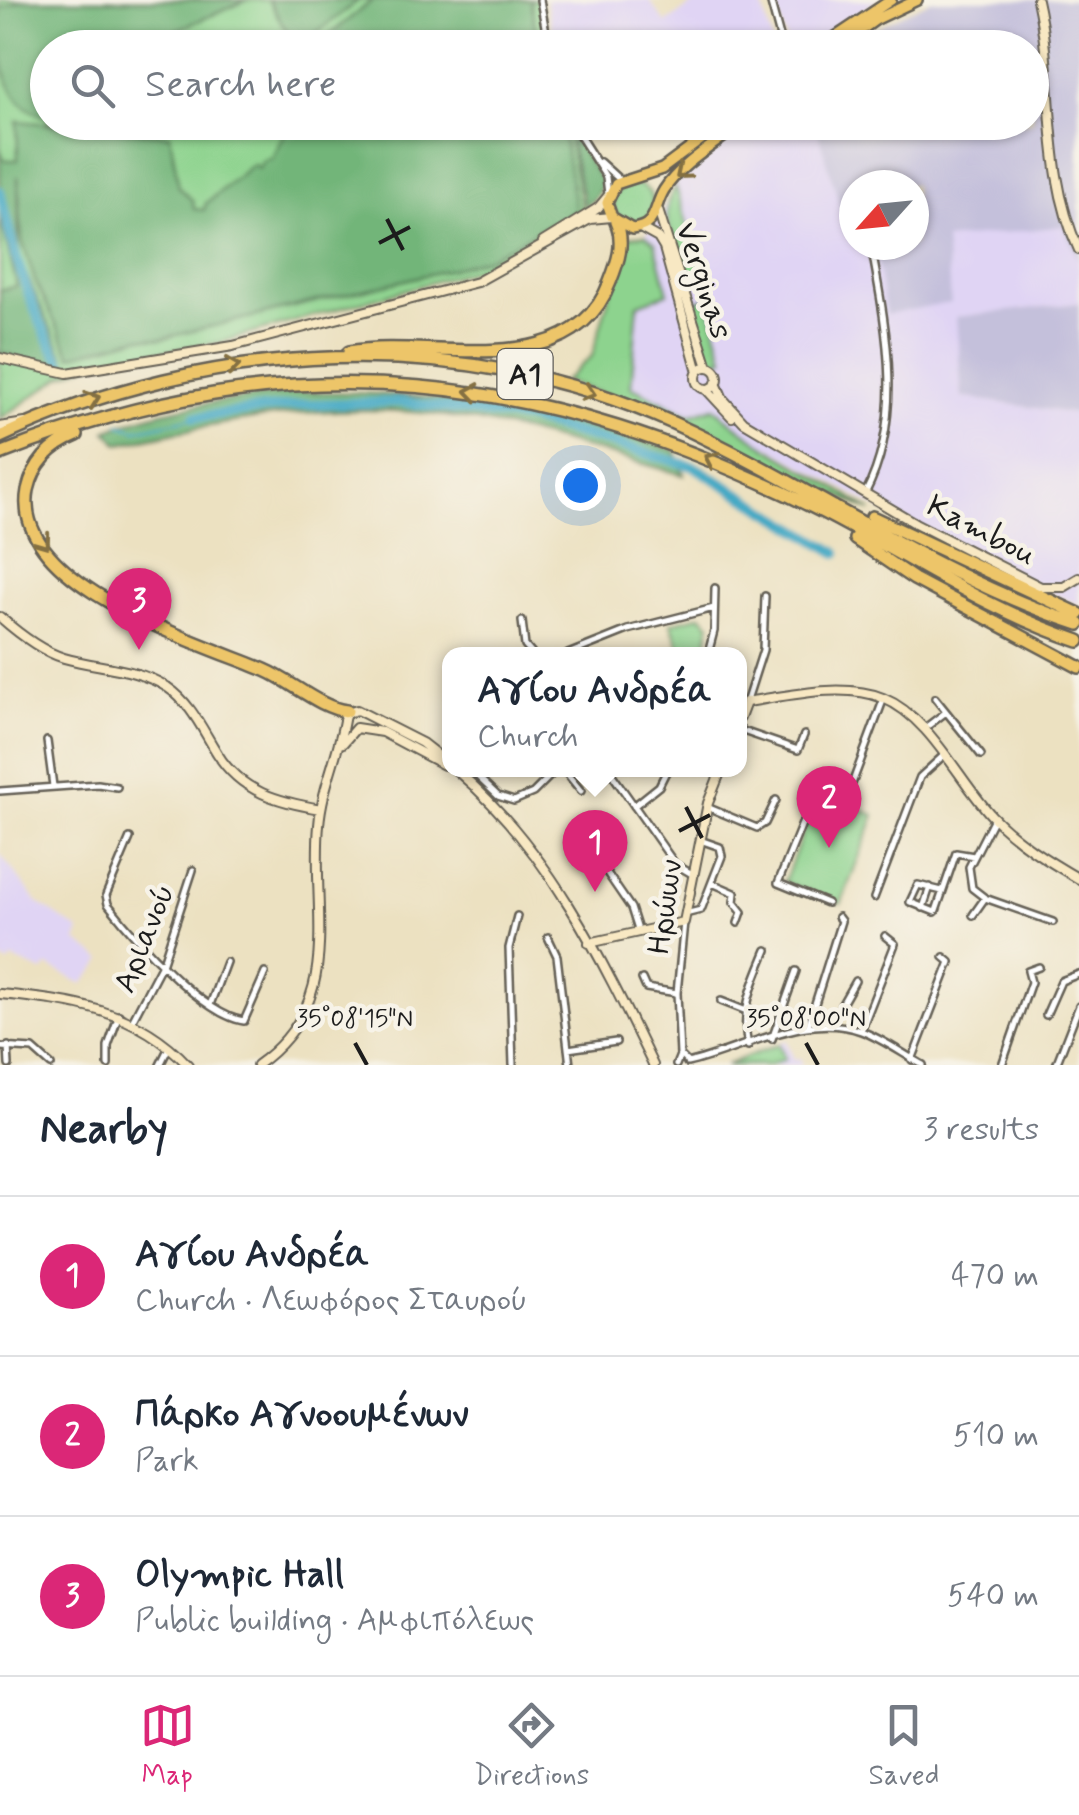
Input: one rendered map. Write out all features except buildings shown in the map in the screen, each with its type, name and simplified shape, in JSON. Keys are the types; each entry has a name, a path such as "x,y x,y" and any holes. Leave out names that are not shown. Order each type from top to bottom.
{"highway":[{"path":"321,359 376,349 509,350 566,332 588,316 608,288 622,239 614,220"},
{"name":"A1","path":"0,437 41,419 169,377 219,368 321,359 480,366 531,375 672,422 976,581 1078,615"},
{"name":"A1","path":"0,458 47,438 166,404 233,391 340,383 472,392 572,411 635,430 784,494 942,581 1079,641"},
{"path":"166,404 66,440 48,452 34,473 28,494 35,533 62,565 106,602 267,671 346,716"},
{"path":"784,494 914,579 1079,667"}],"main road":[{"path":"846,30 891,0"},
{"path":"862,30 917,0"},
{"path":"701,140 662,169 621,181 608,196 614,220 640,228 652,220 672,180 721,140"},
{"path":"636,179 652,187 658,205"}],"street":[{"path":"540,0 545,30"},
{"path":"770,0 778,30"},
{"path":"1036,0 1040,30"},
{"path":"1049,92 1056,180 1079,250"},
{"path":"275,334 326,315 488,272 585,216 608,196 607,180 583,140"},
{"path":"591,152 621,181"},
{"name":"Verginas","path":"658,205 708,367"},
{"path":"0,358 67,374 216,349 476,282 590,219 614,220"},
{"name":"Verginas","path":"640,228 658,238 664,248 698,372"},
{"path":"865,494 882,454 890,384 873,260"},
{"path":"708,367 716,373 716,383 706,389 698,385 698,372 708,367"},
{"name":"Kambou","path":"716,383 723,399 744,422 865,494"},
{"name":"Kambou","path":"706,389 747,428 1041,587 1064,588 1079,578"},
{"path":"0,427 41,419"},
{"path":"710,647 715,588"},
{"path":"747,699 763,650 765,596"},
{"path":"586,647 628,630 714,608"},
{"path":"0,617 58,656 130,671 168,688 193,712 226,768 240,781 280,802 321,809"},
{"path":"522,620 527,647"},
{"path":"747,702 851,692 884,698 923,730 994,818 1034,852 1079,878"},
{"path":"849,792 884,698"},
{"path":"935,698 980,755"},
{"path":"346,716 358,710 422,743 442,759"},
{"path":"923,730 946,712"},
{"path":"338,750 357,728 362,715"},
{"path":"346,716 357,728 382,732 442,763"},
{"path":"257,1065 296,1025 318,972 321,809 346,716"},
{"path":"747,732 798,750 804,735"},
{"path":"47,741 53,786"},
{"path":"874,898 920,777 943,756"},
{"path":"462,777 534,850 590,943 653,1065"},
{"path":"479,777 498,796 514,802 533,792 546,777"},
{"path":"570,777 581,790"},
{"path":"614,777 675,864 692,874"},
{"path":"634,806 659,786 664,777"},
{"name":"Ηρώων","path":"680,1055 678,993 684,918 707,807 718,777"},
{"path":"0,792 53,786 117,787"},
{"path":"816,789 778,883 826,903"},
{"path":"707,807 757,828 765,823 776,800"},
{"path":"994,818 974,856 969,882 985,898 1054,922"},
{"path":"130,838 106,895 108,904 163,962 210,1005 244,1021 265,973"},
{"path":"590,943 702,910 723,852 700,840"},
{"path":"942,892 918,885 910,902 935,912 956,853 974,856"},
{"name":"Αριανού","path":"132,1021 163,962 194,870"},
{"path":"608,873 631,908 638,930"},
{"path":"712,883 735,892 734,902 742,912 738,923"},
{"path":"923,908 930,887"},
{"path":"974,915 985,898"},
{"path":"513,1065 509,948 517,916"},
{"path":"808,1026 841,922 838,917"},
{"path":"580,925 609,936"},
{"path":"600,962 601,948 609,936"},
{"path":"861,1031 895,944 885,936"},
{"path":"548,937 557,956 570,1065"},
{"path":"748,1046 744,1010 767,950"},
{"path":"912,1060 950,962 944,957"},
{"path":"210,1005 226,962"},
{"path":"1002,1065 1030,982 1028,971 1039,967"},
{"path":"772,1039 796,971"},
{"path":"1046,1015 1060,981 1079,974"},
{"path":"642,980 646,988 678,993"},
{"path":"830,1025 855,981"},
{"path":"0,994 77,1003 118,1015 170,1047 188,1065"},
{"path":"721,1001 744,1010"},
{"path":"1055,1065 1079,1006"},
{"path":"108,1065 108,1046 118,1015"},
{"path":"680,1055 687,1064 808,1026 830,1025 861,1031 923,1065"},
{"path":"568,1048 616,1042"},
{"path":"8,1065 4,1046 32,1050 51,1065"},
{"path":"160,1065 170,1047"},
{"path":"676,1065 680,1055"}],"shaded area":[{"path":"546,0 649,0 665,23 700,0 761,0 769,30 552,30"},
{"path":"774,0 878,0 833,30 784,30"},
{"path":"931,0 1079,0 1079,260 1063,226 945,240 951,303 886,314 877,260 929,260 929,170 839,170 839,202 820,140 1049,140 1049,30 875,30"},
{"path":"729,140 908,140 1065,222 1079,247 1079,303 957,317 962,397 1079,414 1079,605 975,559 867,502 736,428 714,407 690,415 631,387 638,303 668,293 655,243 645,235 656,223 676,182"},
{"path":"1079,303 1079,414 962,397 956,317"},
{"path":"0,854 38,903 80,931 76,941 103,960 83,984 48,966 43,972 13,959 8,963 0,959"},
{"path":"786,1040 794,1059 800,1058 803,1065 722,1065"}],"green space":[{"path":"0,0 539,0 546,30 30,30 30,140 568,140 582,211 482,268 218,343 94,362 62,376 0,419"},
{"path":"23,0 248,0 177,30 30,30 30,110 11,90 6,75 0,9"},
{"path":"268,0 359,0 320,30 286,30"},
{"path":"373,0 530,0 536,30 335,30"},
{"path":"17,121 30,122 30,140 171,140 179,187 193,201 194,209 204,210 206,203 253,164 259,169 262,161 272,158 281,140 564,140 576,211 487,258 451,269 160,339 140,337 71,356 35,281 22,241 18,176 19,259 67,364 55,368 0,352 0,290 17,286 0,217 0,149 4,160 18,160"},
{"path":"570,140 574,140 602,181 599,193 585,208"},
{"path":"633,184 647,190 653,204 647,218 633,224 619,218 613,204 619,190"},
{"path":"676,187 701,270 687,275 667,219 670,197"},
{"path":"645,235 655,243 668,293 638,304 631,386 690,415 714,407 750,436 871,511 673,418 564,381 592,356 626,237"},
{"path":"707,298 724,358 717,360 718,365 709,360 693,309 697,301"},
{"path":"299,392 443,399 535,414 675,450 684,475 522,431 456,417 385,410 270,416 119,444 106,431 176,409"},
{"path":"701,615 710,624 707,645 680,647 671,623"},
{"path":"818,793 875,815 841,904 784,882"},
{"path":"779,1044 785,1059 768,1065 726,1065"}],"waterway":[{"path":"0,191 24,281 63,365"},
{"path":"195,417 310,404 402,402 526,419 695,467 837,553"},
{"path":"119,424 136,430 195,417"}],"place":[{"name":"Olympic Hall","path":"139,650"},
{"name":"Πάρκο Αγνοουμένων","path":"829,848"},
{"name":"Αγίου Ανδρέα","path":"595,892"}]}
